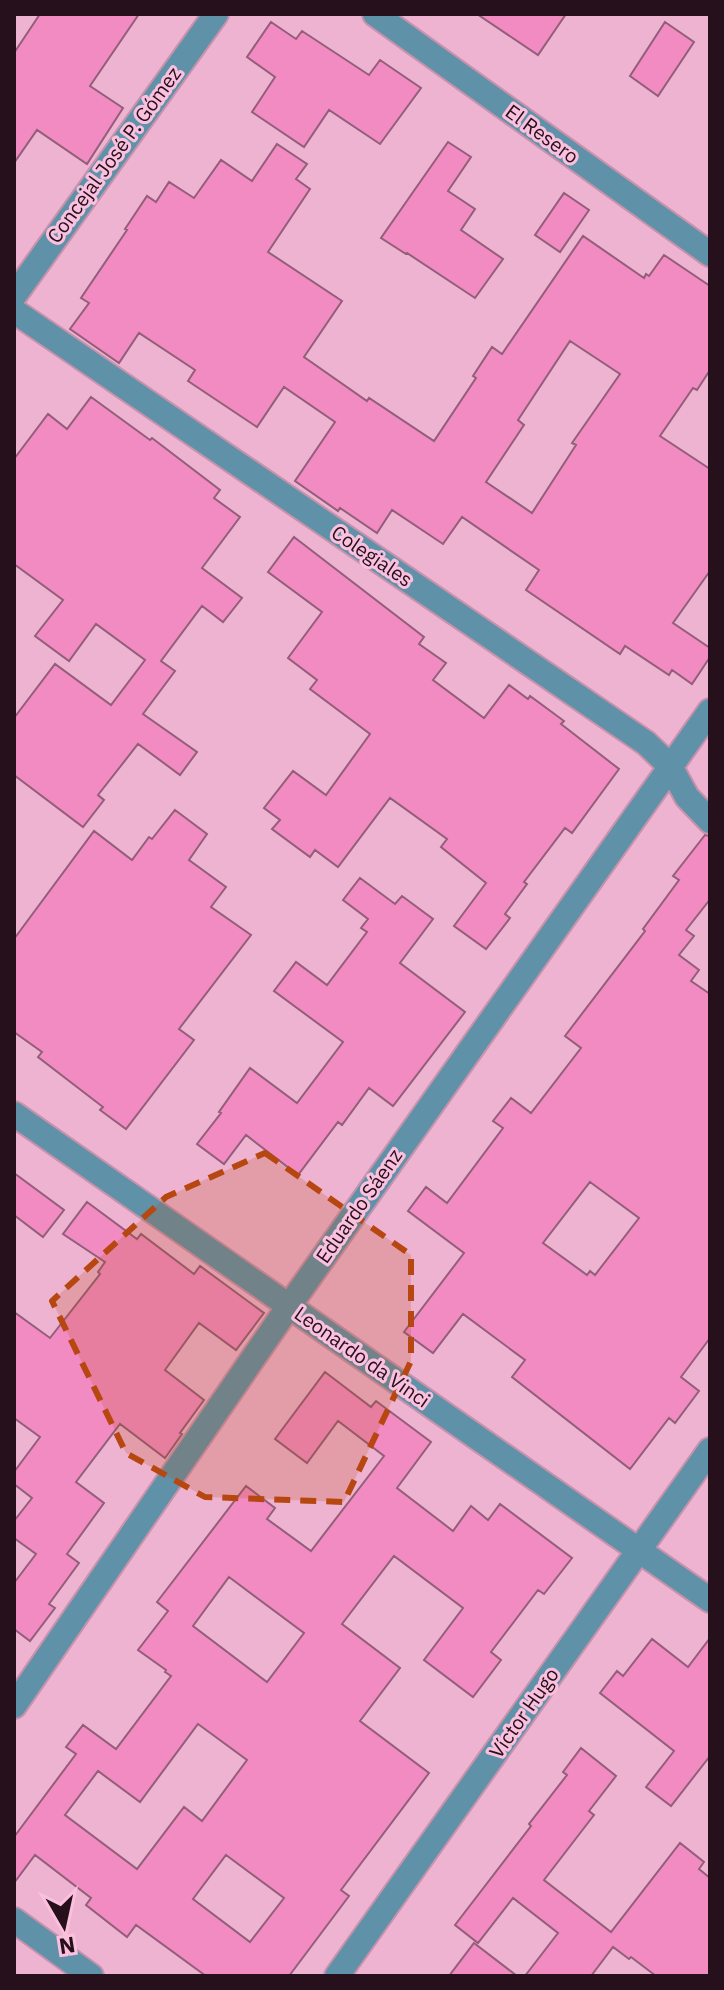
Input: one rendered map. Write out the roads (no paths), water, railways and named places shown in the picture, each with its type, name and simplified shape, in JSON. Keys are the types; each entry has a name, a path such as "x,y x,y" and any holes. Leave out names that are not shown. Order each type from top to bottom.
{"street":[{"name":"Concejal José P. Gómez","path":"14,296 216,14"},
{"name":"El Resero","path":"375,14 710,254"},
{"name":"Colegiales","path":"14,311 646,743 670,766 687,797 710,821"},
{"name":"Eduardo Sáenz","path":"14,1706 289,1306 710,711"},
{"name":"Leonardo da Vinci","path":"14,1114 710,1600"},
{"name":"Víctor Hugo","path":"337,1976 710,1450"},
{"path":"14,1920 91,1976"}]}
